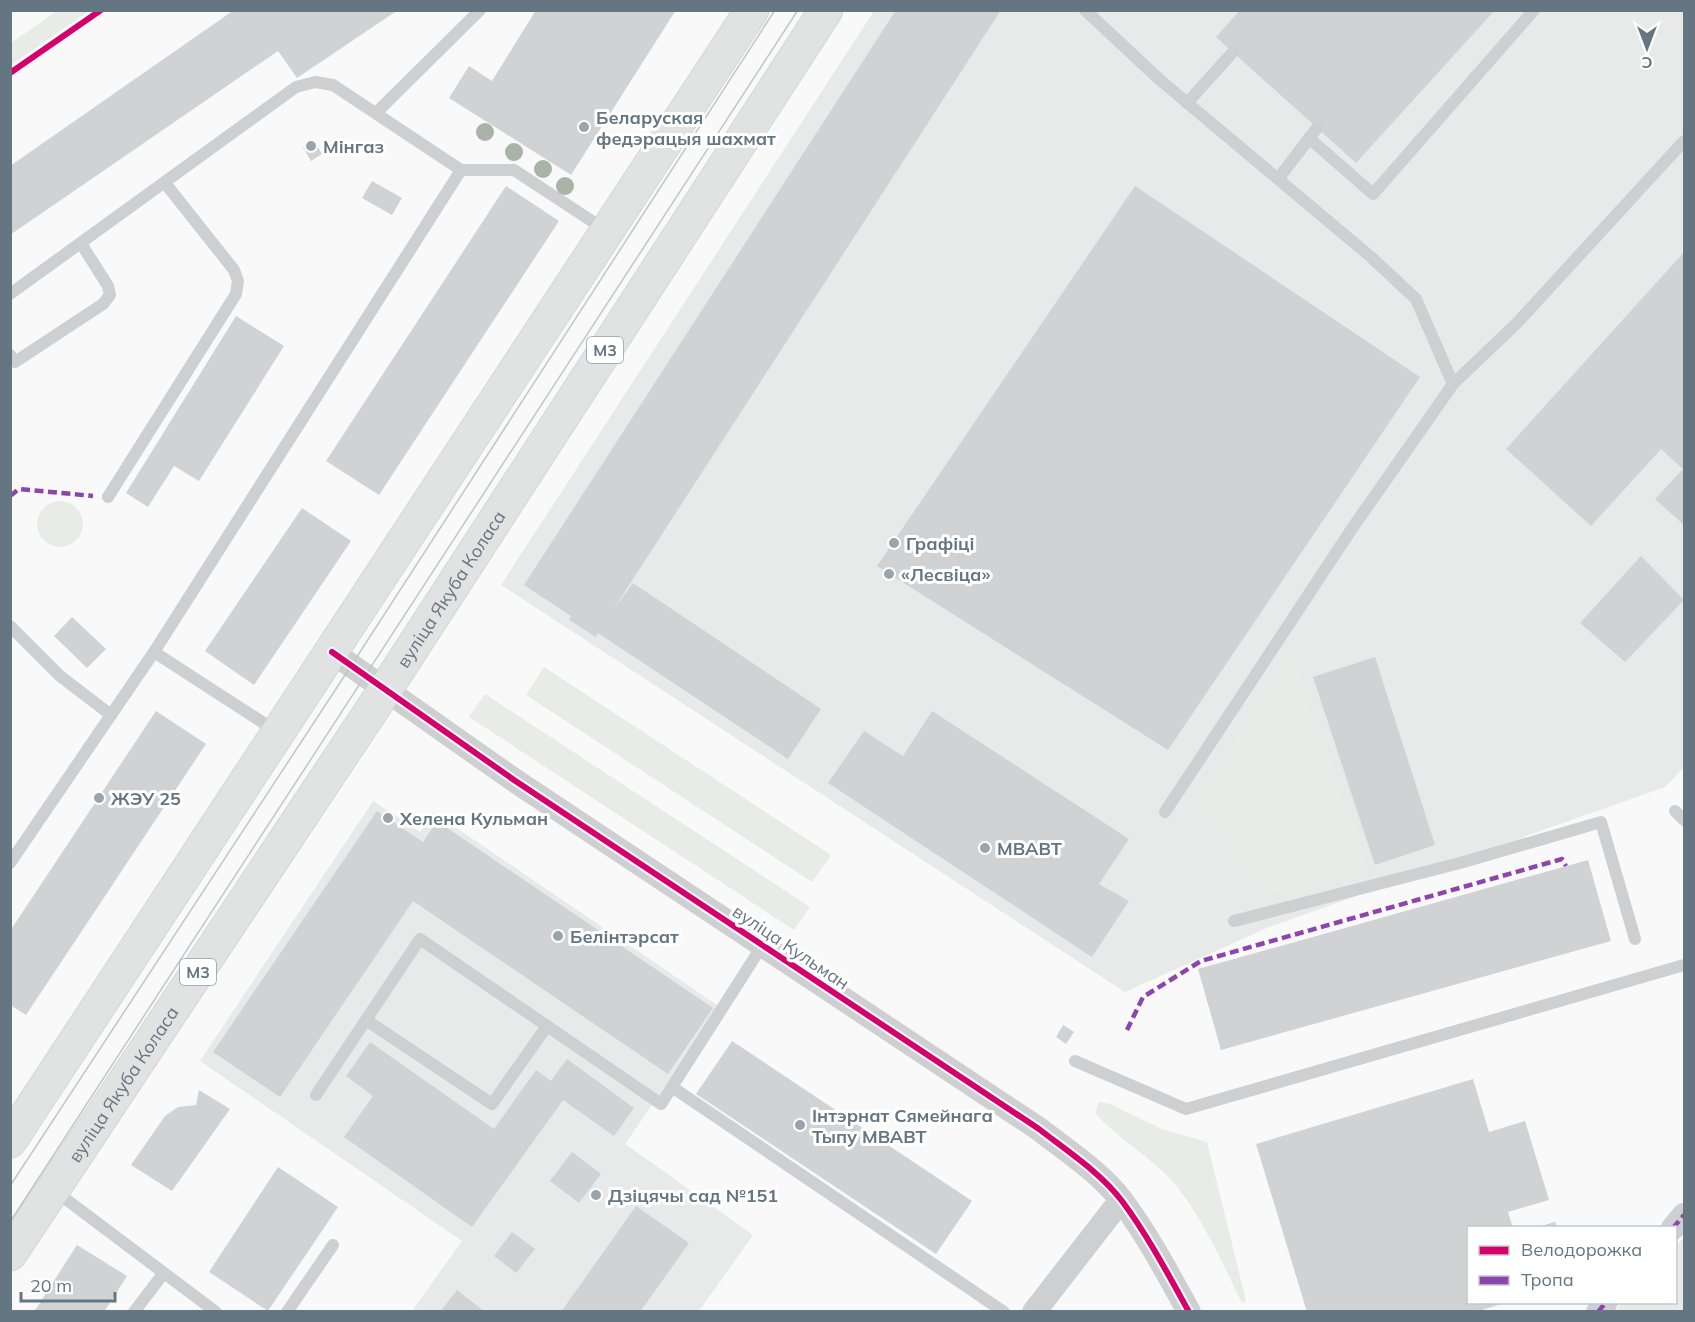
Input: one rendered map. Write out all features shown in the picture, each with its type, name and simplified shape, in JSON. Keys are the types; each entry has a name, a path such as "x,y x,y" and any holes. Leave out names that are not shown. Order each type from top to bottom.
{"main road":[{"path":"10,1141 752,10"},
{"name":"вуліца Якуба Коласа","path":"10,1254 385,690 826,10"}],"street":[{"name":"вуліца Кульман","path":"332,652 762,946 1039,1129 1087,1166 1121,1200 1154,1250 1189,1311"},
{"path":"1034,1311 1121,1200"}],"lane":[{"path":"376,113 480,10"},
{"path":"1085,10 1187,103 1371,257 1416,299 1453,384"},
{"path":"1278,179 1313,133 1373,194 1534,10"},
{"path":"1187,103 1233,52"},
{"path":"10,294 296,87 315,82 333,86 461,170 514,170 608,231"},
{"path":"1165,812 1351,530 1453,384 1517,323 1684,141"},
{"path":"10,863 154,652 461,170"},
{"path":"108,497 236,294 238,281 234,270 165,183"},
{"path":"10,355 15,362 104,304 110,295 108,285 82,244"},
{"path":"10,626 60,676 111,715"},
{"path":"154,652 279,733"},
{"path":"1675,811 1684,820"},
{"path":"1234,921 1460,863 1601,822 1635,939"},
{"path":"316,1095 420,939 661,1104 762,946"},
{"path":"1076,1061 1186,1109 1684,965"},
{"path":"366,1020 492,1104 547,1026"},
{"path":"672,1087 1004,1311"},
{"path":"54,1190 163,1274 216,1311"},
{"path":"287,1311 333,1245"},
{"path":"134,1311 163,1274"}],"shaded area":[{"path":"57,11 89,11 11,65 11,43"},
{"path":"874,11 1684,11 1684,767 1665,787 1269,927 1125,992 501,585"},
{"path":"60,501 76,508 83,524 76,540 60,547 44,540 37,524 44,508"},
{"path":"1291,656 1369,868 1287,898 1256,878 1199,801"},
{"path":"544,667 831,855 812,882 526,695"},
{"path":"485,694 810,907 794,930 469,717"},
{"path":"373,801 420,832 433,812 720,1007 625,1144 753,1235 699,1311 412,1311 462,1241 200,1061"},
{"path":"1099,1102 1110,1104 1162,1129 1207,1142 1246,1301 1242,1303 1194,1211 1174,1183 1095,1113"},
{"path":"1684,1237 1684,1311 1614,1312 1621,1304 1677,1304 1677,1245"}],"building":[{"path":"234,10 398,10 297,78 278,51 10,235 10,166"},
{"path":"536,10 676,10 571,175 449,98 469,66 492,81"},
{"path":"896,10 1001,10 613,610 633,583 821,709 788,759 598,633 596,637 569,620 571,616 524,585"},
{"path":"1240,10 1495,10 1356,163 1216,37"},
{"path":"314,141 322,154 311,161 303,147"},
{"path":"372,181 402,198 392,215 362,198"},
{"path":"506,186 559,221 379,495 326,461"},
{"path":"1135,186 1420,377 1168,750 877,566"},
{"path":"1684,252 1684,525 1655,499 1683,469 1661,449 1591,526 1506,449"},
{"path":"236,316 284,346 199,481 174,466 148,507 126,493"},
{"path":"302,508 351,541 254,685 205,651"},
{"path":"1641,556 1684,600 1625,662 1580,623"},
{"path":"72,617 106,649 87,668 54,636"},
{"path":"1375,657 1435,845 1375,865 1313,677"},
{"path":"156,711 206,744 26,1015 10,1005 10,931"},
{"name":"МВАВТ","path":"932,711 1129,839 1099,884 1129,901 1092,957 828,783 864,731 903,756"},
{"path":"377,811 423,842 437,821 713,1008 668,1074 413,901 280,1097 213,1052"},
{"path":"1588,860 1611,941 1221,1050 1198,969"},
{"path":"1063,1025 1074,1032 1066,1044 1056,1037"},
{"name":"Інтэрнат Сямейнага Тыпу МВАВТ","path":"732,1041 972,1201 936,1254 696,1094"},
{"path":"370,1042 494,1129 536,1070 551,1081 567,1059 634,1108 614,1136 563,1100 472,1227 344,1137 373,1096 346,1076"},
{"path":"1473,1079 1489,1132 1525,1121 1549,1200 1508,1212 1512,1226 1467,1226 1467,1304 1501,1304 1476,1312 1307,1312 1256,1144"},
{"path":"199,1090 230,1109 172,1191 131,1165 165,1116 178,1107 196,1105"},
{"path":"572,1152 601,1174 579,1203 550,1181"},
{"path":"278,1167 338,1207 268,1311 209,1272"},
{"path":"636,1206 689,1243 640,1312 561,1312"},
{"path":"1555,1222 1556,1226 1541,1226"},
{"path":"512,1232 535,1249 516,1273 494,1256"},
{"path":"77,1245 127,1276 104,1312 34,1312"},
{"path":"457,1290 485,1312 440,1312"}],"tram line":[{"path":"10,1186 351,666 775,10"},
{"path":"10,1222 798,10"}],"marked path":[{"path":"10,496 19,489 93,496"},
{"path":"1127,1030 1143,997 1201,961 1562,859 1566,866"},
{"path":"1675,1226 1684,1215"},
{"path":"1598,1312 1604,1304"}],"cycle path":[{"path":"10,73 101,10"},
{"path":"332,652 514,780 1039,1129 1072,1154 1104,1181 1122,1201 1149,1241 1189,1312"}],"place":[{"name":"Беларуская федэрацыя шахмат","path":"584,127"},
{"name":"Мінгаз","path":"311,146"},
{"name":"Графіці","path":"894,543"},
{"name":"«Лесвіца»","path":"889,574"},
{"name":"ЖЭУ 25","path":"99,798"},
{"name":"Хелена Кульман","path":"388,818"},
{"name":"МВАВТ","path":"985,848"},
{"name":"Белінтэрсат","path":"558,936"},
{"name":"Інтэрнат Сямейнага Тыпу МВАВТ","path":"800,1125"},
{"name":"Дзіцячы сад №151","path":"596,1195"}]}
